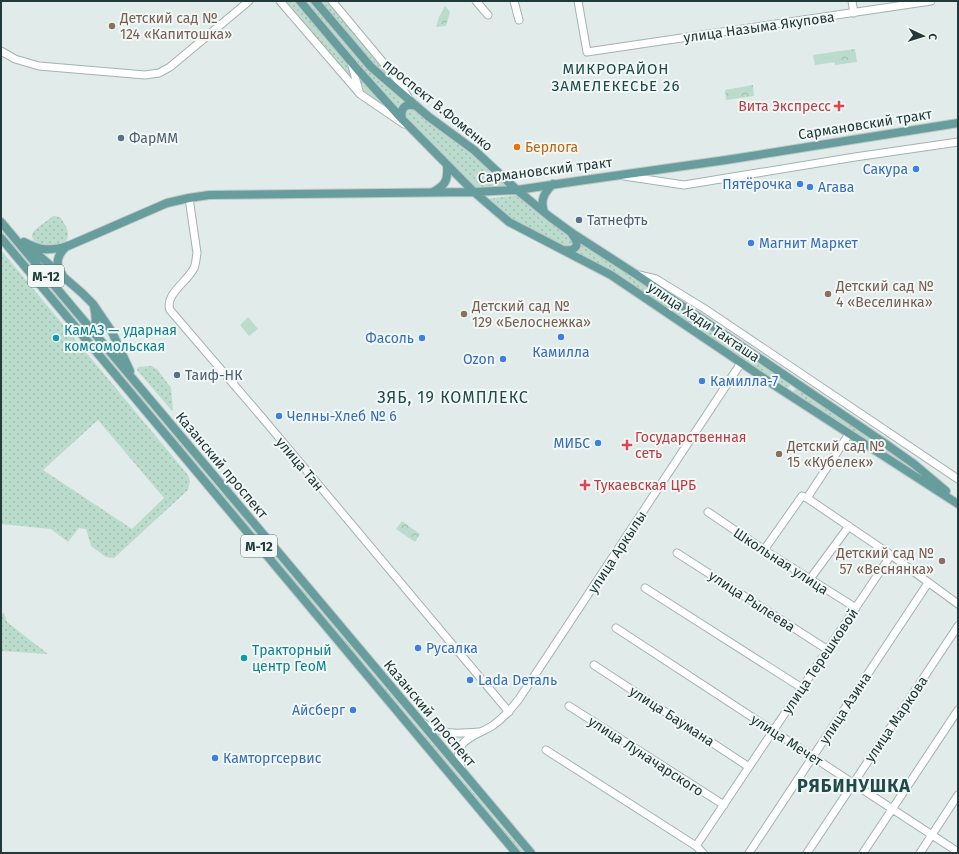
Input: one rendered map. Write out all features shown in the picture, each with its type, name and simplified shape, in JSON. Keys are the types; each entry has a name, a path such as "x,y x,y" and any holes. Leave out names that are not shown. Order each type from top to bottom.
{"main road":[{"name":"проспект В.Фоменко","path":"300,1 351,62 402,119 474,192"},
{"name":"проспект В.Фоменко","path":"315,1 371,67 413,104 474,150 517,190"},
{"path":"402,119 402,110 406,105 413,104"},
{"name":"Сармановский тракт","path":"24,242 35,248 54,250 68,246 167,203 209,195 474,192 517,190 726,160 958,123"},
{"path":"432,192 441,187 447,180 447,165"},
{"path":"544,212 542,207 543,197 553,184"},
{"name":"улица Хади Такташа","path":"517,190 572,234 637,275 884,442 958,499"},
{"name":"улица Хади Такташа","path":"474,192 509,222 611,275 741,363 958,504"},
{"path":"1,222 66,280 82,292 93,304 112,332 135,380"},
{"name":"Казанский проспект","path":"1,222 531,853"},
{"path":"563,250 574,250 577,242 572,234"},
{"name":"Казанский проспект","path":"1,238 516,853"},
{"path":"66,280 57,266 63,250 68,246"},
{"path":"69,320 84,331 87,332 92,330 95,326 93,304"},
{"path":"699,335 700,326 710,324"},
{"path":"785,392 790,391 792,388 792,380"}],"street":[{"path":"1,51 15,59 39,66 145,75 155,74 170,67 249,1"},
{"path":"280,1 360,94 411,128"},
{"path":"332,1 381,62 396,78 413,104"},
{"path":"476,1 488,15"},
{"path":"514,1 519,20"},
{"name":"улица Назыма Якупова","path":"578,1 587,52 931,1"},
{"path":"852,1 854,13"},
{"path":"351,62 360,94"},
{"path":"618,175 684,186 855,157 958,142"},
{"name":"улица Тан","path":"189,198 197,253 196,260 194,269 169,300 168,307 509,712"},
{"path":"637,275 656,279 725,323 958,479"},
{"path":"725,323 731,339"},
{"name":"улица Аркылы","path":"462,770 458,756 460,746 467,739 494,725 509,712 596,584 741,363"},
{"path":"803,387 821,388"},
{"path":"764,550 849,434"},
{"path":"804,497 849,526 958,604"},
{"name":"Школьная улица","path":"708,512 810,580 856,608"},
{"path":"810,580 849,526"},
{"name":"улица Рылеева","path":"677,553 828,650"},
{"name":"улица Терешковой","path":"696,846 891,556"},
{"name":"улица Азина","path":"749,853 928,583"},
{"path":"645,588 802,688"},
{"name":"улица Маркова","path":"807,853 853,783 956,635 958,626"},
{"name":"улица Мечет","path":"616,628 958,852"},
{"name":"улица Баумана","path":"594,665 749,767"},
{"name":"улица Луначарского","path":"569,706 724,805"},
{"path":"863,853 958,710"},
{"path":"419,720 434,729 448,733 483,731"},
{"path":"546,750 696,846 702,853"},
{"path":"920,853 958,795"}],"green space":[{"path":"285,1 296,1 388,109 366,95 359,88"},
{"path":"303,1 310,1 360,61 404,102 399,106 397,111"},
{"path":"319,1 330,1 400,87 376,67"},
{"path":"445,6 450,12 446,26 436,27 439,17"},
{"path":"855,49 857,62 835,65 833,52"},
{"path":"833,52 835,62 815,65 813,55"},
{"path":"753,85 754,96 726,100 725,90"},
{"path":"410,107 473,154 508,187 474,187 403,117 403,112"},
{"path":"517,195 571,236 573,243 572,246 562,246 504,214 486,199"},
{"path":"53,216 60,217 67,229 68,238 63,244 56,246 40,244 34,240 32,235 38,227"},
{"path":"1,230 82,326 77,324 1,233"},
{"path":"580,243 699,321 696,323 695,327 575,251"},
{"path":"1,250 188,475 190,481 188,490 114,558 106,557 91,546 86,529 79,528 68,542 51,529 1,524","holes":["98,420 164,498 132,529 43,470"]},
{"path":"248,317 258,329 249,336 240,325"},
{"path":"704,326 790,382 790,386 786,388 702,332"},
{"path":"91,337 524,853 521,853 89,339"},
{"path":"151,366 157,369 171,388 172,411 137,370 138,367"},
{"path":"796,386 878,441 943,490 792,392 795,390"},
{"path":"402,521 420,534 415,542 396,529"},
{"path":"1,613 4,613 7,622 48,654 1,651"}],"place":[{"name":"Детский сад № 124 «Капитошка»","path":"112,26"},
{"name":"Вита Экспресс","path":"839,106"},
{"name":"ФарММ","path":"121,138"},
{"name":"Берлога","path":"517,147"},
{"name":"Сакура","path":"916,169"},
{"name":"Пятёрочка","path":"800,184"},
{"name":"Агава","path":"810,187"},
{"name":"Татнефть","path":"579,220"},
{"name":"Магнит Маркет","path":"751,243"},
{"name":"Детский сад № 4 «Веселинка»","path":"828,294"},
{"name":"Детский сад № 129 «Белоснежка»","path":"464,314"},
{"name":"Камилла","path":"561,337"},
{"name":"КамАЗ — ударная комсомольская","path":"56,338"},
{"name":"Фасоль","path":"422,338"},
{"name":"Ozon","path":"503,359"},
{"name":"Таиф-НК","path":"177,375"},
{"name":"Камилла-7","path":"702,381"},
{"name":"Челны-Хлеб № 6","path":"279,416"},
{"name":"МИБС","path":"598,443"},
{"name":"Государственная сеть","path":"627,445"},
{"name":"Детский сад № 15 «Кубелек»","path":"779,454"},
{"name":"Тукаевская ЦРБ","path":"585,485"},
{"name":"Детский сад № 57 «Веснянка»","path":"942,561"},
{"name":"Русалка","path":"418,648"},
{"name":"Тракторный центр ГеоМ","path":"244,658"},
{"name":"Lada Dеталь","path":"470,680"},
{"name":"Айсберг","path":"353,710"},
{"name":"Камторгсервис","path":"215,758"}],"district":[{"name":"МИКРОРАЙОН ЗАМЕЛЕКЕСЬЕ 26","path":"616,78"},
{"name":"ЗЯБ, 19 КОМПЛЕКС","path":"453,397"},
{"name":"РЯБИНУШКА","path":"854,786"}]}
